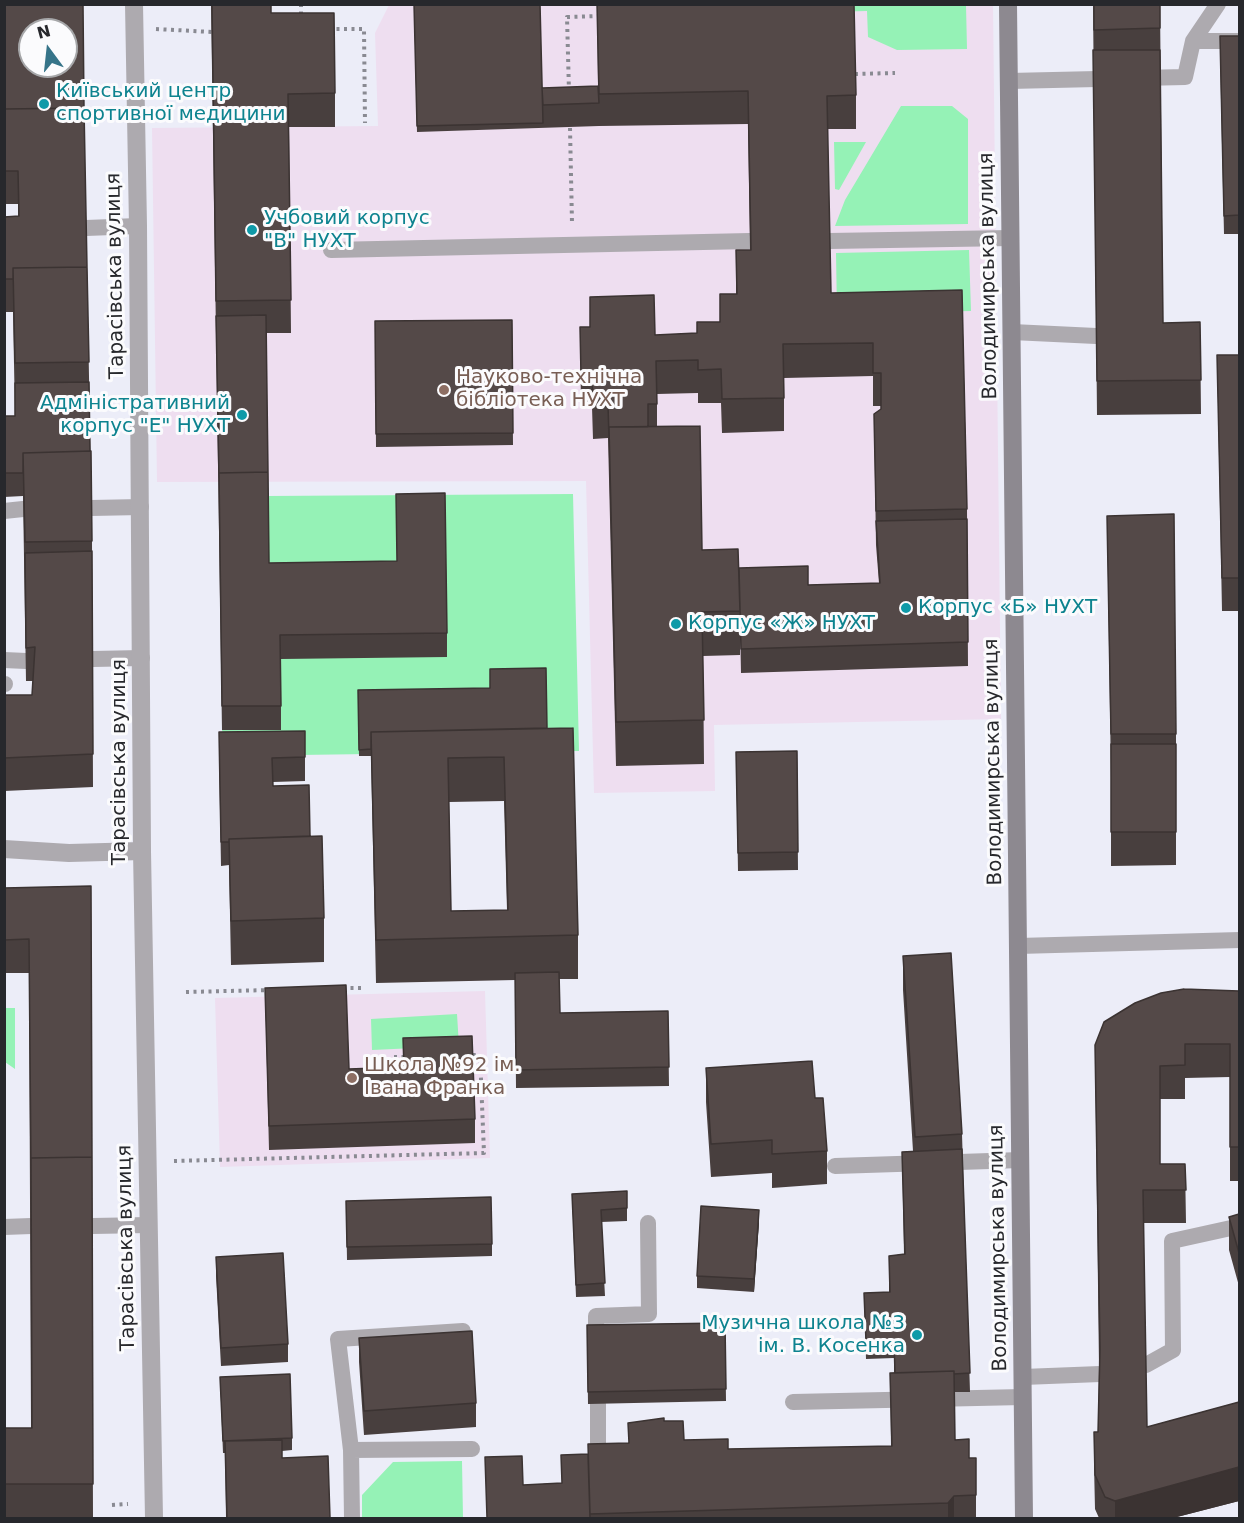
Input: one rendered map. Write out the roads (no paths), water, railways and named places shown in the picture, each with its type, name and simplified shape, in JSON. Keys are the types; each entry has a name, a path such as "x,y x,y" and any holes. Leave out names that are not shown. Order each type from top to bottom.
{"street":[{"name":"Тарасівська вулиця","path":"134,4 141,507 142,851 154,1518"},
{"name":"Володимирська вулиця","path":"1008,4 1024,1518"},
{"path":"4,849 69,853 142,851"}],"lane":[{"path":"1009,81 1185,77 1193,41 1218,4"},
{"path":"1193,41 1239,40"},
{"path":"86,228 138,226"},
{"path":"829,241 1011,238"},
{"path":"331,250 750,241"},
{"path":"1012,332 1096,336"},
{"path":"91,508 141,507"},
{"path":"4,511 23,509"},
{"path":"93,659 142,658"},
{"path":"4,660 26,661"},
{"path":"1018,946 1239,940"},
{"path":"835,1166 1021,1160"},
{"path":"596,1338 596,1316 649,1314 648,1223"},
{"path":"92,1226 149,1225"},
{"path":"4,1227 31,1226"},
{"path":"1146,1365 1173,1350 1172,1241 1239,1226"},
{"path":"352,1518 351,1450 338,1339 463,1331"},
{"path":"1023,1377 1100,1374"},
{"path":"794,1402 1023,1397"},
{"path":"598,1404 599,1477"},
{"path":"351,1450 472,1449"}],"place":[{"name":"Київський центр спортивної медицини","path":"44,104"},
{"name":"Учбовий корпус \"В\" НУХТ","path":"252,230"},
{"name":"Науково-технічна бібліотека НУХТ","path":"444,390"},
{"name":"Адміністративний корпус \"Е\" НУХТ","path":"242,415"},
{"name":"Корпус «Б» НУХТ","path":"906,608"},
{"name":"Корпус «Ж» НУХТ","path":"676,624"},
{"name":"Школа №92 ім. Івана Франка","path":"352,1078"},
{"name":"Музична школа №3 ім. В. Косенка","path":"917,1335"}]}
